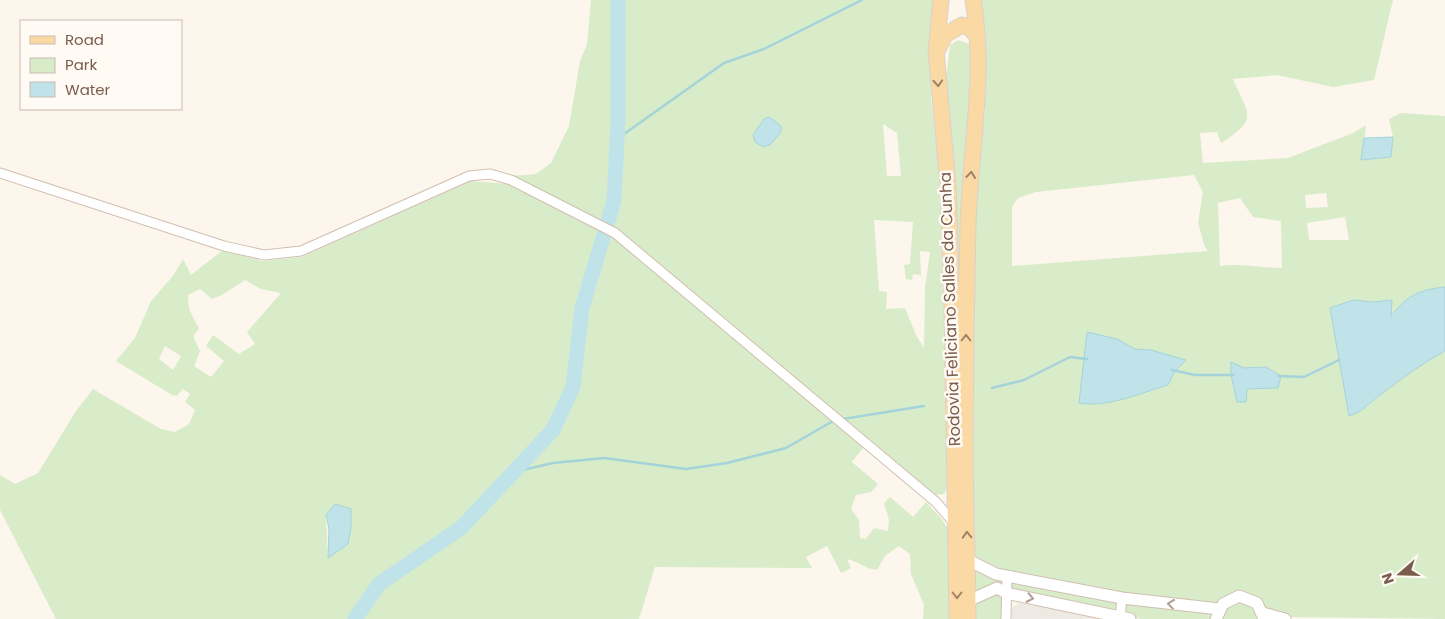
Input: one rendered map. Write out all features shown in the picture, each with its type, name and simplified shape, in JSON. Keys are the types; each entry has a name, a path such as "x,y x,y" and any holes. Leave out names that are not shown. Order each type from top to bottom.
{"main road":[{"name":"Rodovia Feliciano Salles da Cunha","path":"941,0 936,52 949,222 957,619"},
{"name":"Rodovia Feliciano Salles da Cunha","path":"968,619 966,316 969,202 978,109 978,38 973,0"},
{"path":"936,52 945,35 962,25 970,28 978,38"}],"street":[{"path":"0,173 224,246 264,255 301,251 468,176 490,174 511,180 592,219 616,233 936,502 954,523"},
{"path":"936,502 947,497 954,488"},
{"path":"968,560 984,570 1007,576 1218,614 1227,600 1240,596 1252,599 1264,616 1285,619"},
{"path":"1006,619 1007,576"},
{"path":"968,601 997,588 1006,593 1124,618 1122,598"}],"shaded area":[{"path":"1018,603 1109,617 1111,619 1012,619 1012,608"}],"green space":[{"path":"591,0 935,0 930,56 931,97 941,187 947,309 948,486 944,494 936,495 618,230 512,176 536,174 551,163 569,126 580,61 587,45","holes":["883,124 897,133 901,176 887,176","874,220 913,222 910,264 904,265 906,279 912,280 913,274 921,275 920,251 930,252 925,288 924,348 916,335 905,308 886,309 887,292 879,291"]},
{"path":"976,0 1393,0 1374,80 1333,87 1277,75 1233,79 1246,108 1246,121 1241,128 1221,143 1217,132 1200,133 1203,163 1288,158 1353,133 1366,125 1362,160 1391,157 1393,137 1389,119 1401,113 1445,116 1445,287 1427,290 1414,295 1390,317 1392,300 1346,303 1330,308 1349,416 1367,407 1382,393 1418,366 1445,351 1445,619 1288,617 1265,612 1250,596 1218,607 1122,594 1008,572 985,564 975,557 971,517 974,204 985,111 982,37","holes":["1194,175 1203,192 1198,222 1204,245 1208,251 1012,266 1012,207 1018,198 1036,192","1326,193 1328,207 1306,208 1305,195","1240,198 1253,217 1281,221 1282,268 1220,266 1218,203","1345,217 1349,240 1309,240 1307,223","1117,339 1135,349 1151,350 1175,371 1168,385 1104,403","1232,363 1244,368 1266,367 1265,389 1254,387 1247,389"]},
{"path":"958,40 969,44 974,66 963,515 944,96 950,45"},
{"path":"470,181 509,184 606,232 808,398 863,448 852,462 878,484 871,492 856,495 851,509 859,520 860,538 866,539 874,528 888,531 889,520 884,503 890,497 913,517 926,502 940,517 949,530 952,619 923,619 924,605 911,574 910,554 899,546 885,556 877,570 847,559 851,568 841,573 827,546 806,557 812,568 655,567 639,619 56,619 0,510 0,475 15,484 38,473 76,411 93,389 161,429 175,432 189,424 195,410 185,402 190,394 183,389 177,396 172,395 116,361 135,338 151,301 173,276 183,259 191,275 223,250 262,261 302,257","holes":["245,280 261,289 281,293 247,332 255,344 239,354 213,335 206,346 224,361 211,377 194,366 200,351 193,336 199,329 189,309 188,295 200,289 212,299 222,295","165,346 181,356 173,370 159,359","335,504 328,558 326,515"]},
{"path":"972,566 1005,576 1005,590 973,597"},
{"path":"1010,580 1119,599 1119,614 1010,592"},
{"path":"990,593 1004,596 1003,619 974,619 974,602"},
{"path":"1231,601 1250,601 1262,619 1219,619"},
{"path":"1124,602 1213,612 1214,619 1142,619 1123,616"}],"water":[{"path":"769,117 781,126 781,132 771,144 764,147 755,142 753,135 764,119"},
{"path":"1393,137 1391,157 1361,160 1364,138"},
{"path":"1445,287 1445,351 1379,395 1364,409 1349,416 1330,308 1353,300 1373,302 1392,300 1391,316 1408,298 1421,292"},
{"path":"1087,332 1117,339 1135,349 1151,350 1186,360 1175,371 1168,385 1113,402 1079,403"},
{"path":"1231,362 1244,368 1266,367 1281,376 1278,388 1247,389 1246,402 1237,402 1231,375"},
{"path":"335,504 351,509 351,528 348,544 328,558 329,529 326,515"}],"waterway":[{"path":"355,619 379,584 461,528 553,430 573,387 582,308 614,201 618,121 618,0"},
{"path":"617,139 724,63 764,49 862,0"},
{"path":"992,388 1024,380 1070,357 1087,359"},
{"path":"1279,376 1304,377 1339,360"},
{"path":"1172,370 1195,375 1233,375"},
{"path":"843,419 924,406"},
{"path":"514,472 553,463 604,458 686,469 727,463 786,448 833,421"}]}
